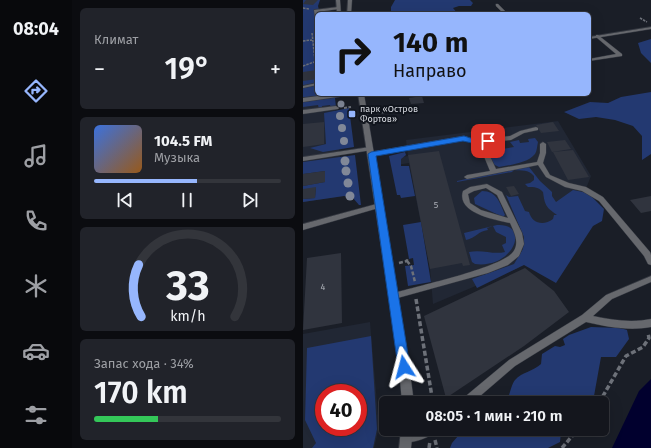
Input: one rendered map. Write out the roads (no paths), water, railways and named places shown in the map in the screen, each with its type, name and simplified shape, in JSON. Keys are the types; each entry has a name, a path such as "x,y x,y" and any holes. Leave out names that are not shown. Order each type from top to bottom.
{"street":[{"path":"338,0 339,12"},
{"path":"349,12 350,0"},
{"path":"591,32 651,22"},
{"path":"591,38 651,28"},
{"path":"361,96 394,296 407,396"}],"lane":[{"path":"497,5 504,12"},
{"path":"315,12 338,8"},
{"path":"591,60 620,55 597,36"},
{"path":"303,86 315,84"},
{"path":"303,100 330,96"},
{"path":"303,112 335,108"},
{"path":"303,159 371,152 464,138 476,142 511,138 521,132 536,129"},
{"path":"543,144 543,153 540,163 548,176 567,185 584,189 601,199 647,254 651,262"},
{"path":"486,154 494,172"},
{"path":"467,177 540,163"},
{"path":"394,296 485,271 505,263 516,254 519,244 518,232 500,194 487,186 472,189 465,193 465,202 470,208 512,222"},
{"path":"303,227 380,205"},
{"path":"472,396 512,363 585,318 609,297 651,279"},
{"path":"585,318 619,325 640,326 648,324"},
{"path":"406,438 418,436"}],"place":[{"name":"парк «Остров Фортов»","path":"352,114"}]}
